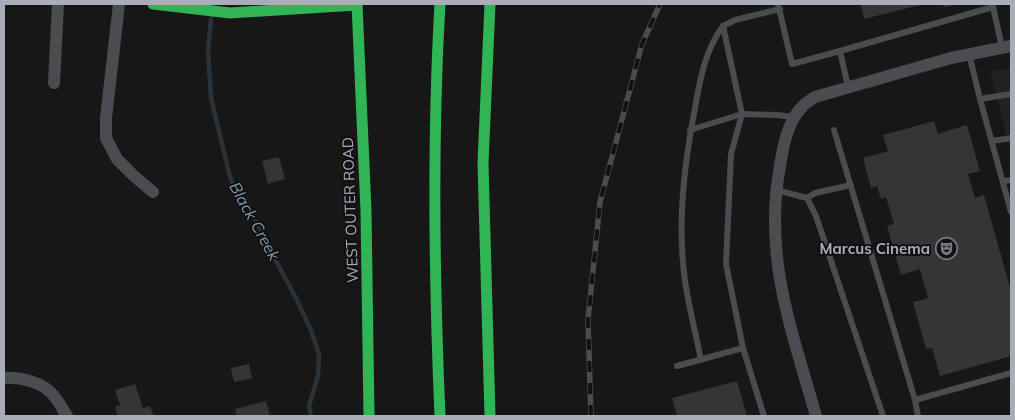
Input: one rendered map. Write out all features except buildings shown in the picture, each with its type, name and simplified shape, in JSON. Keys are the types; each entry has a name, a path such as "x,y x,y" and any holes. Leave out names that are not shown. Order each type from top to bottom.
{"main road":[{"path":"153,4 230,13 274,7 357,5"},
{"path":"440,4 436,52 433,200 440,416"},
{"path":"490,4 485,80 483,171 490,416"},
{"name":"WEST OUTER ROAD","path":"357,5 366,212 369,416"}],"street":[{"path":"54,83 58,4"},
{"path":"119,4 106,118 106,138 117,159 154,192"},
{"path":"816,416 781,288 774,239 775,190 788,131 794,118 803,106 815,97 969,54 1007,47"},
{"path":"4,378 14,377 43,387 54,396 67,416"}],"lane":[{"path":"701,360 685,280 682,238 685,158 704,64 713,39 723,26 735,20 779,6 792,64 992,5 1007,47"},
{"path":"723,26 742,114 731,154 726,264 743,348 764,416"},
{"path":"840,51 848,87"},
{"path":"969,54 1011,212"},
{"path":"980,99 1011,94"},
{"path":"690,130 742,114 777,114 794,118"},
{"path":"834,130 915,400 918,416"},
{"path":"992,141 1011,138"},
{"path":"1004,181 1011,180"},
{"path":"775,190 807,198 815,193 851,185"},
{"path":"807,198 816,216 883,416"},
{"path":"677,366 743,348"},
{"path":"915,400 1011,372"}],"shaded area":[{"path":"1011,68 1011,154 990,71"}],"waterway":[{"name":"Black Creek","path":"211,19 208,50 211,98 229,173 234,188 246,200 295,296 311,330 319,354 318,376 309,406 311,416"}],"railway":[{"path":"591,416 588,320 600,202 642,44 660,4"}],"traffic: fast":[{"path":"153,4 230,13 357,5"},
{"path":"357,4 366,211 369,416"},
{"path":"440,4 437,56 435,210 440,416"},
{"path":"490,4 483,163 490,416"}],"place":[{"name":"Marcus Cinema","path":"946,248"}]}
